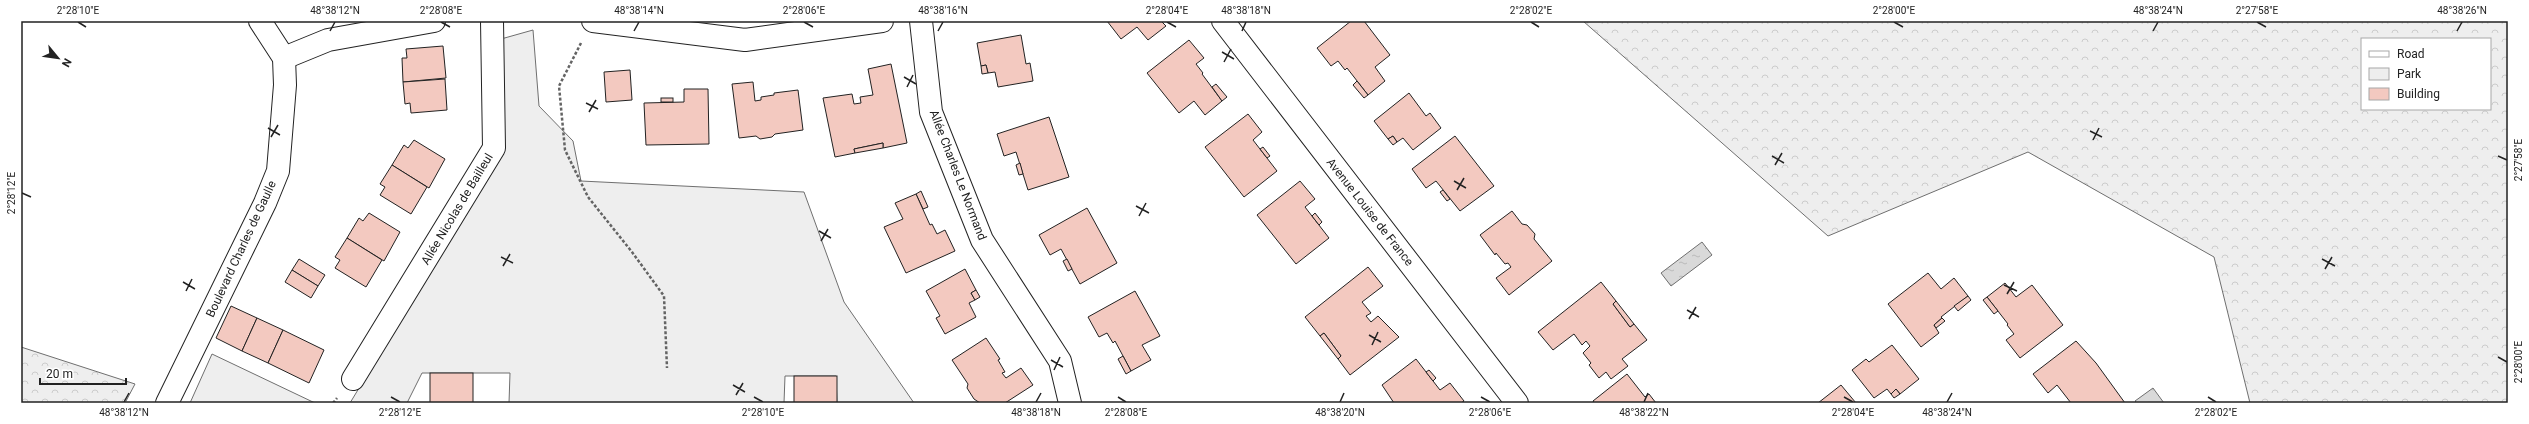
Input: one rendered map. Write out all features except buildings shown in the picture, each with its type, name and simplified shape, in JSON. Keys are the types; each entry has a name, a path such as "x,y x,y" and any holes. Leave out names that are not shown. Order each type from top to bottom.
{"street":[{"path":"260,21 284,58 328,40 434,21"},
{"name":"Allée Nicolas de Bailleul","path":"353,379 494,148 492,21"},
{"path":"593,21 745,40 882,21"},
{"name":"Allée Charles Le Normand","path":"920,21 931,112 982,240 1060,361 1070,403"},
{"name":"Avenue Louise de France","path":"1223,21 1517,403"},
{"name":"Boulevard Charles de Gaulle","path":"167,403 265,203 278,171 285,85 284,58"}],"path":[{"path":"593,21 559,86 565,150 588,197 632,252 664,296 666,368"}],"green space":[{"path":"1583,21 2508,21 2508,403 2250,403 2214,257 2028,152 1828,236"},
{"path":"533,30 539,106 573,141 581,181 804,192 844,302 914,403 837,403 836,376 785,376 784,403 509,403 510,373 422,373 407,403 350,403 504,148 501,39"},
{"path":"21,347 135,384 125,403 21,403"},
{"path":"212,354 315,403 190,403"}],"water":[{"path":"1702,242 1712,255 1671,286 1661,273"},
{"path":"2153,388 2164,403 2137,403 2135,401"}]}
